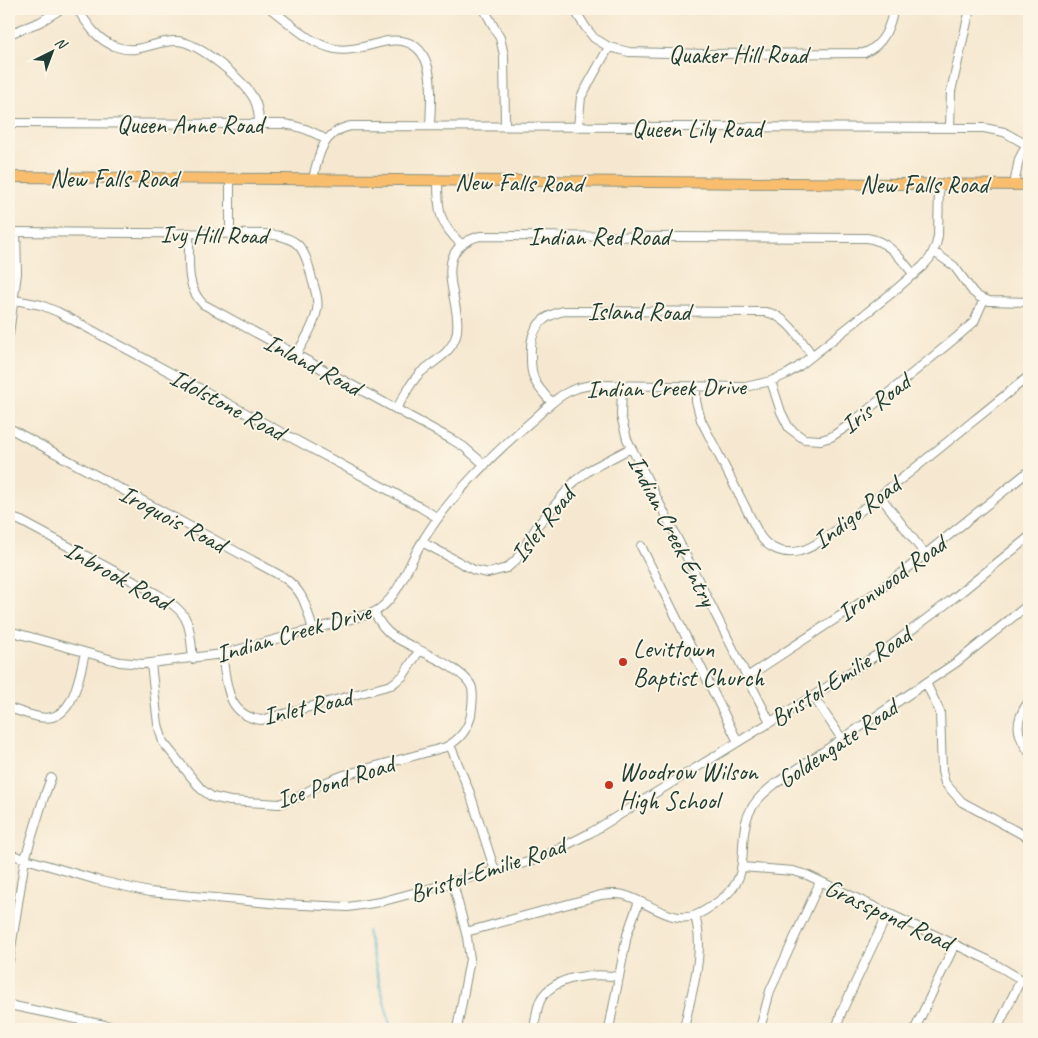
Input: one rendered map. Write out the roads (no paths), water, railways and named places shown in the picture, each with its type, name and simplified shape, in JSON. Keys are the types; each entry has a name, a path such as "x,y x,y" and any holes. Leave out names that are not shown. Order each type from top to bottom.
{"main road":[{"name":"New Falls Road","path":"9,177 1029,185"}],"street":[{"path":"9,34 40,22 61,9"},
{"path":"77,9 96,35 112,46 138,49 166,41 176,41 200,48 248,88 255,100 259,125"},
{"path":"272,9 313,41 335,49 354,49 388,41 399,41 416,48 424,57 430,72 430,126"},
{"path":"484,9 500,38 504,55 504,126"},
{"name":"Quaker Hill Road","path":"574,9 594,38 609,47 629,52 654,54 858,54 869,51 881,42 887,32 894,9"},
{"path":"950,128 951,91 970,9"},
{"path":"578,127 580,97 609,47"},
{"name":"Queen Anne Road","path":"9,123 284,124 311,130 326,140"},
{"name":"Queen Lily Road","path":"326,140 338,130 351,126 994,129 1028,143 1019,159 1014,185"},
{"path":"312,179 320,149 326,140"},
{"path":"230,178 230,234"},
{"path":"396,409 414,380 446,353 456,336 457,322 450,274 454,257 462,245 443,223 438,201 438,181"},
{"path":"938,184 938,236 934,252 954,266 973,292 984,299 994,302 1029,302"},
{"path":"9,334 15,300 17,273 13,232"},
{"name":"Ivy Hill Road","path":"13,232 265,234 285,236 304,252 309,264 318,308 311,328 296,355"},
{"name":"Inland Road","path":"189,234 190,283 198,299 208,307 451,439 485,465"},
{"name":"Indian Red Road","path":"462,245 473,238 490,235 867,238 881,241 892,249 914,275"},
{"name":"Indian Creek Drive","path":"9,631 120,662 151,664 222,654 374,612 390,600 422,542 438,518 485,465 513,437 552,403 571,390 587,386 745,387 771,381 792,371 914,275 934,252"},
{"name":"Iris Road","path":"771,381 785,421 793,432 804,439 825,439 849,425 974,322 984,299"},
{"name":"Idolstone Road","path":"15,300 41,305 58,312 438,518"},
{"name":"Island Road","path":"552,403 541,390 533,374 531,342 535,331 546,318 564,311 770,313 786,323 812,355"},
{"name":"Indigo Road","path":"696,386 696,400 701,420 752,523 768,546 789,552 806,550 828,535 880,496 1029,376"},
{"name":"Indian Creek Entry","path":"622,386 622,426 770,722"},
{"name":"Iroquois Road","path":"9,428 283,577 293,584 302,596 313,630"},
{"name":"Islet Road","path":"422,542 474,570 488,573 507,568 516,560 538,524 575,481 590,469 632,448"},
{"name":"Ironwood Road","path":"747,677 875,593 1029,471"},
{"path":"880,496 926,554"},
{"name":"Inbrook Road","path":"9,518 21,522 177,606 188,622 193,659"},
{"name":"Bristol-Emilie Road","path":"9,854 97,880 149,892 281,904 348,907 362,906 528,862 571,844 813,696 910,632 1029,537"},
{"path":"641,546 738,742"},
{"name":"Goldengate Road","path":"695,916 726,895 733,887 742,867 746,823 756,801 775,784 974,649 1029,604"},
{"path":"374,612 379,622 392,636 462,675 471,688 473,698 468,725 459,738 450,744 470,793 495,871"},
{"name":"Inlet Road","path":"222,654 233,705 246,716 261,720 391,685 404,676 420,651"},
{"path":"9,708 45,717 56,715 63,711 70,702 74,692 85,653"},
{"name":"Ice Pond Road","path":"151,664 158,724 163,742 201,789 219,800 264,804 286,802 344,774 450,744"},
{"path":"926,683 940,712 941,764 945,783 962,802 1029,838"},
{"path":"813,696 842,739"},
{"path":"1029,701 1022,713 1018,730 1021,740 1029,752"},
{"path":"9,961 25,859 51,778"},
{"name":"Grasspond Road","path":"742,867 793,871 820,882 955,944 1029,984"},
{"path":"760,1029 770,991 820,882"},
{"path":"452,883 469,948 468,971 457,1029"},
{"path":"466,932 601,895 622,894 675,916 695,916 699,933 700,951 684,1029"},
{"path":"609,1029 627,935 639,901"},
{"path":"836,1029 842,1010 888,912"},
{"path":"915,1029 955,944"},
{"path":"534,1029 541,999 554,986 586,976 619,977"},
{"path":"997,1029 1021,979"},
{"path":"9,1005 94,1026 124,1029"}],"waterway":[{"path":"367,931 391,1029"}],"place":[{"name":"Levittown Baptist Church","path":"623,662"},
{"name":"Woodrow Wilson High School","path":"609,785"}]}
